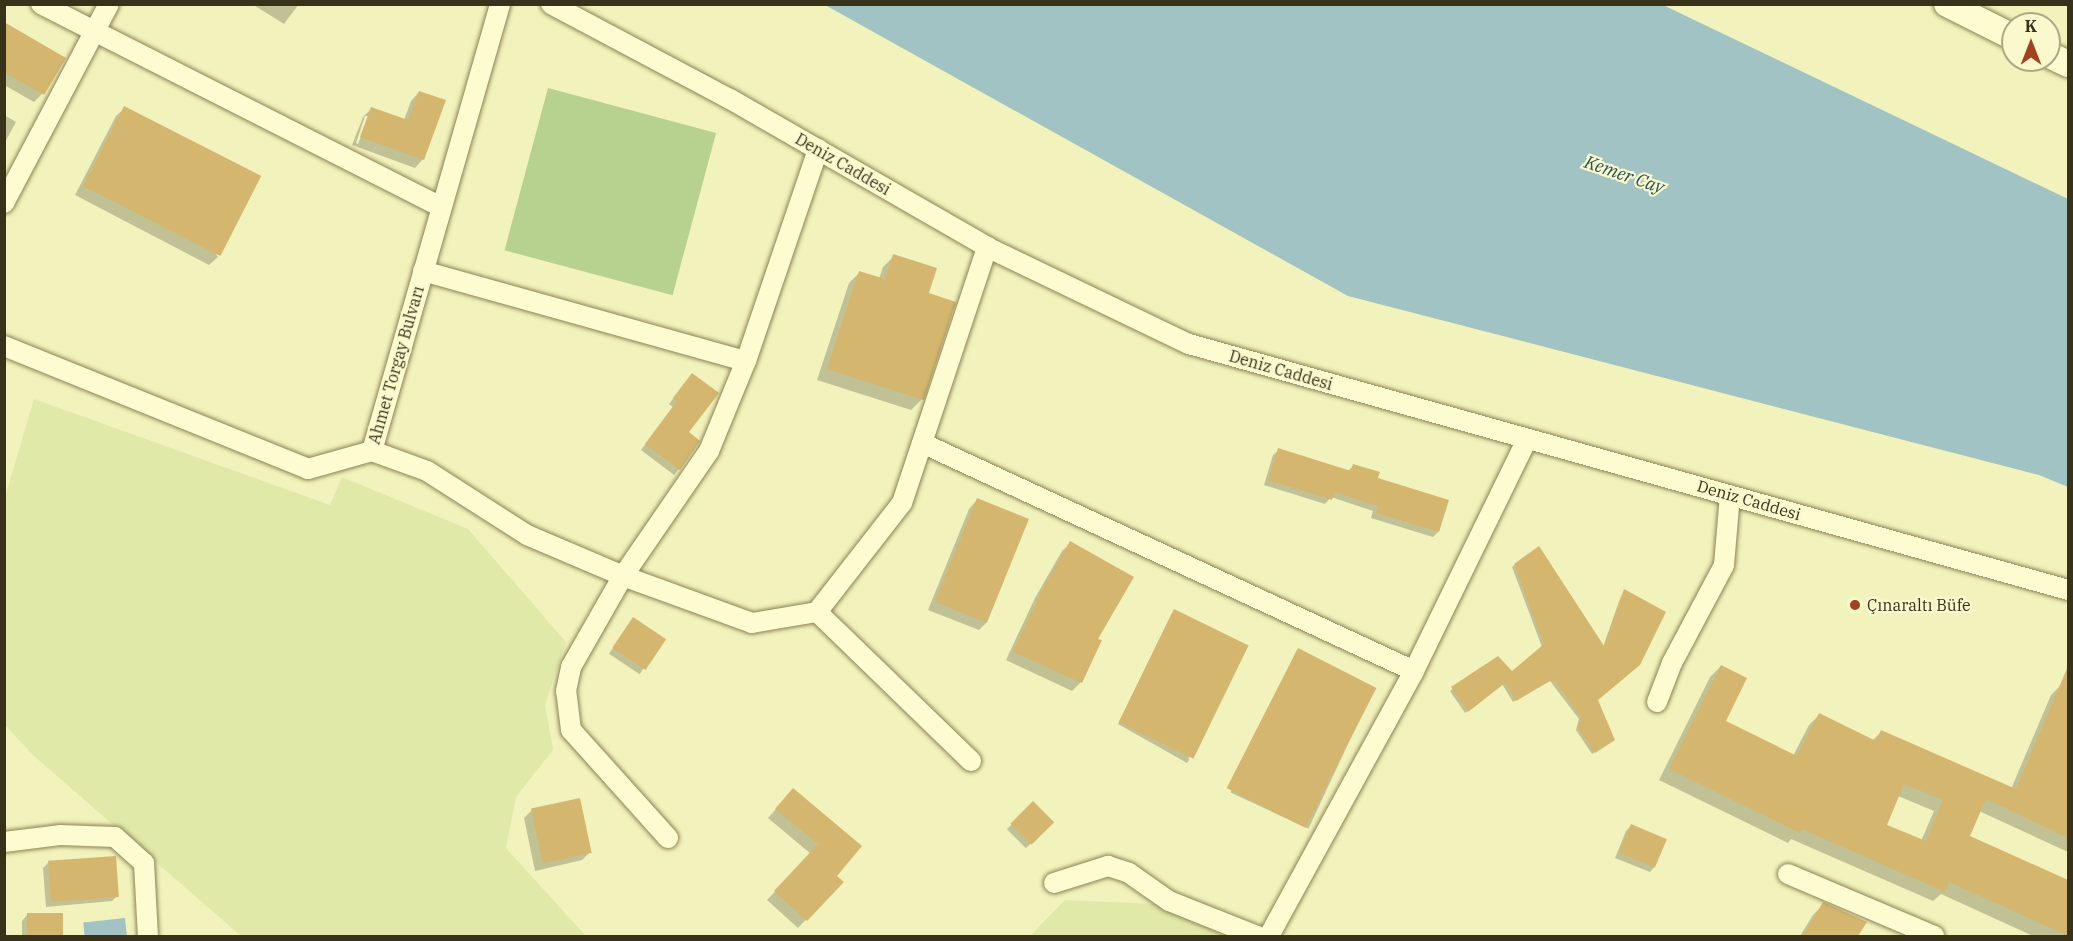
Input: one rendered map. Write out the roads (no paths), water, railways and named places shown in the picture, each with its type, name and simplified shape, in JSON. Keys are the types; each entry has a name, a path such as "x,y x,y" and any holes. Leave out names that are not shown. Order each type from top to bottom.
{"street":[{"path":"41,4 442,207"},
{"path":"4,203 110,4"},
{"name":"Ahmet Torgay Bulvarı","path":"4,346 308,469 372,451 500,4"},
{"name":"Deniz Caddesi","path":"551,4 730,99 987,247 1189,344 2068,590"},
{"path":"1947,4 2001,31"},
{"path":"668,838 571,730 566,691 571,666 622,576 709,451 746,361 818,149"},
{"path":"372,451 427,471 527,535 622,576 752,622 817,612 902,503 987,247"},
{"path":"423,272 746,361"},
{"path":"1269,936 1414,671 1527,439"},
{"path":"922,443 1414,671"},
{"path":"1657,702 1672,663 1724,565 1730,495"},
{"path":"817,612 971,761"},
{"path":"4,842 60,835 115,837 144,864 148,936"},
{"path":"1054,883 1108,866 1129,873 1169,901 1257,936"},
{"path":"1788,874 1934,936"}],"water":[{"name":"Kemer Cay","path":"825,5 1663,5 2068,199 2068,487 2039,475 1348,296"},
{"path":"125,918 127,936 85,936 83,922"}],"place":[{"name":"Çınaraltı Büfe","path":"1855,605"}]}
